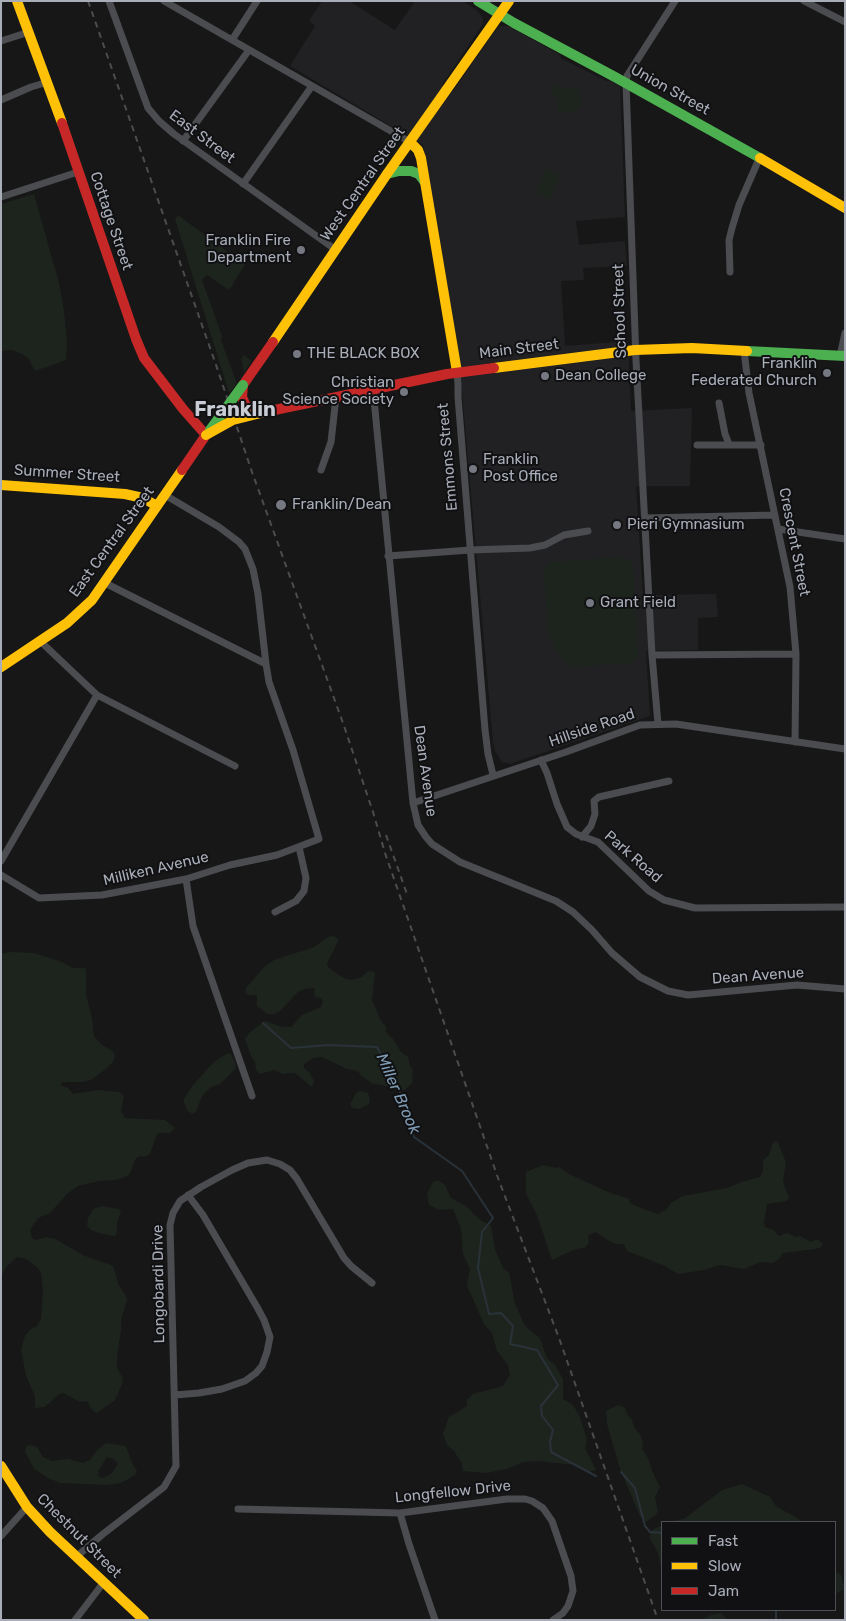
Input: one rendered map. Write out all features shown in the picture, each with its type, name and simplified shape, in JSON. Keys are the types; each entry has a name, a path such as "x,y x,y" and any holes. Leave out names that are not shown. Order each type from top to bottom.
{"main road":[{"name":"Cottage Street","path":"17,1 48,82 144,358 183,409 206,435"},
{"name":"Union Street","path":"478,1 845,208"},
{"name":"West Central Street","path":"206,435 509,1"},
{"name":"Emmons Street","path":"410,142 419,153 425,181 457,372"},
{"path":"387,174 411,171 419,174 425,181"},
{"name":"Main Street","path":"206,435 233,420 457,372 635,350 692,348 843,356"},
{"path":"243,384 242,398 246,406 253,410 265,412"},
{"name":"East Central Street","path":"1,667 80,613 105,582 206,435"},
{"name":"Summer Street","path":"1,485 126,494 142,498 157,506"},
{"name":"Chestnut Street","path":"1,1466 27,1507 50,1532 144,1620"}],"street":[{"name":"East Street","path":"108,1 148,108 159,121 183,141 336,250"},
{"path":"164,1 410,142"},
{"path":"232,40 257,1"},
{"name":"School Street","path":"658,724 652,655 646,518 635,350 626,83 627,76 675,1"},
{"path":"804,1 845,22"},
{"path":"1,41 29,32"},
{"path":"183,141 249,50"},
{"path":"1,100 48,82"},
{"path":"243,184 312,86"},
{"path":"730,272 729,250 732,228 739,205 759,159"},
{"path":"1,197 78,172"},
{"path":"843,356 845,333"},
{"name":"Crescent Street","path":"744,350 750,392 790,587 796,654 795,742"},
{"name":"Emmons Street","path":"457,372 485,730 493,776"},
{"name":"Dean Avenue","path":"373,389 413,803 418,825 426,837 460,862 556,901 573,912 612,953 640,977 668,991 688,995 797,985 845,990"},
{"path":"321,470 331,442 336,397"},
{"path":"718,404 729,444"},
{"path":"698,445 761,445"},
{"path":"165,495 219,527 245,549 253,569 258,594 266,664"},
{"path":"646,518 775,515"},
{"path":"778,529 845,539"},
{"path":"388,556 530,548 545,546 564,534 588,531"},
{"path":"105,582 266,664"},
{"path":"40,641 97,695 235,766"},
{"path":"652,655 796,654"},
{"name":"Milliken Avenue","path":"1,875 40,898 102,895 186,879 230,865 277,855 319,839 293,750 269,682 266,664"},
{"path":"1,861 97,695"},
{"name":"Hillside Road","path":"413,803 640,725 676,724 845,749"},
{"name":"Park Road","path":"541,760 567,827 582,837 598,842 649,891 664,900 695,908 845,906"},
{"path":"582,837 591,826 595,814 594,801 600,797 669,781"},
{"path":"275,912 296,901 304,891 306,878 299,847"},
{"path":"186,879 193,926 252,1096"},
{"name":"Longobardi Drive","path":"76,1557 164,1487 176,1466 170,1225 176,1207 188,1195 248,1163 266,1160 280,1164 290,1170 297,1179 344,1258 372,1283"},
{"path":"175,1395 222,1389 245,1381 262,1366 270,1337 257,1307 188,1195"},
{"name":"Longfellow Drive","path":"238,1509 400,1513 507,1499 532,1501 543,1508 552,1521 571,1576 573,1591 569,1604 563,1613 553,1620"},
{"path":"1,1536 27,1507"},
{"path":"400,1513 408,1544 435,1620"},
{"path":"75,1620 104,1582"}],"shaded area":[{"name":"Dean College","path":"322,1 349,1 395,30 415,1 462,1 477,10 483,18 483,24 442,85 453,91 500,26 508,26 559,54 562,59 620,86 625,217 576,221 579,245 625,241 627,266 583,268 584,280 561,281 565,346 628,341 631,411 692,408 690,486 636,486 643,595 716,594 718,617 698,618 698,650 646,651 650,716 510,764 502,762 495,751 459,358 423,145 290,66 315,26 309,21"},
{"path":"556,85 563,89 577,87 582,97 581,104 577,109 568,113 558,112 557,98 552,94 552,90"},
{"path":"546,168 561,175 550,200 535,193"},
{"path":"34,194 59,283 67,344 66,360 35,371 28,358 20,353 12,350 1,351 1,204"},
{"path":"178,215 245,265 229,290 207,275 202,280 237,384 229,393 175,219"},
{"path":"244,355 252,361 244,372 241,359"},
{"name":"Grant Field","path":"623,557 630,560 633,566 638,654 636,660 631,663 575,667 565,663 548,633 545,566 551,562"},
{"path":"334,936 339,940 327,963 328,967 346,979 352,980 362,977 368,971 375,972 372,1000 381,1021 386,1026 386,1032 401,1052 408,1057 413,1070 412,1083 405,1090 394,1090 383,1085 373,1084 361,1076 358,1071 347,1069 322,1057 313,1058 304,1064 304,1068 309,1072 314,1081 312,1087 295,1073 283,1074 274,1070 260,1074 256,1070 255,1062 245,1039 250,1032 265,1021 283,1027 291,1027 302,1015 321,1007 323,1001 321,998 315,997 314,988 304,989 298,992 281,1010 274,1014 267,1014 257,1006 257,995 248,995 245,992 246,988 264,967 274,960 314,947 328,937"},
{"path":"10,952 34,953 62,962 73,968 86,969 86,995 94,1036 102,1045 114,1052 115,1057 113,1062 91,1080 63,1082 60,1085 68,1088 73,1094 98,1090 120,1092 124,1096 121,1111 125,1118 165,1120 175,1128 170,1133 157,1134 150,1154 145,1157 140,1156 136,1158 127,1176 116,1180 99,1181 78,1186 68,1193 50,1213 38,1218 30,1230 32,1238 36,1240 46,1237 55,1239 85,1256 111,1265 114,1268 118,1284 126,1296 127,1300 121,1320 117,1357 117,1368 123,1378 122,1384 115,1400 97,1413 93,1411 87,1401 80,1402 63,1393 45,1407 35,1408 35,1396 26,1376 21,1349 25,1336 37,1326 41,1319 43,1290 41,1273 37,1267 26,1259 17,1257 6,1267 1,1278 1,954"},
{"path":"228,1053 231,1054 236,1068 220,1084 211,1087 202,1096 196,1112 192,1114 187,1110 184,1099 192,1086 215,1061"},
{"path":"360,1091 368,1093 369,1104 359,1109 352,1108 350,1104 356,1093"},
{"path":"777,1141 786,1162 783,1181 789,1198 786,1201 767,1204 765,1227 773,1230 779,1236 787,1233 796,1237 800,1236 811,1242 816,1239 823,1243 821,1247 816,1249 783,1253 773,1263 760,1262 744,1269 720,1265 704,1270 678,1274 665,1266 627,1251 624,1244 616,1244 596,1232 588,1235 589,1242 586,1247 573,1250 552,1260 537,1215 526,1194 526,1172 543,1165 559,1167 569,1174 608,1192 629,1199 630,1203 638,1207 658,1214 683,1196 727,1188 760,1177 763,1171 763,1160 769,1155 773,1142"},
{"path":"438,1180 445,1185 451,1198 466,1206 479,1219 491,1226 495,1249 503,1268 509,1272 515,1304 525,1326 540,1338 547,1358 555,1365 563,1379 563,1399 573,1405 579,1415 587,1439 585,1448 596,1470 588,1472 576,1465 538,1461 523,1462 507,1469 485,1473 463,1471 461,1462 454,1451 447,1445 443,1433 449,1417 467,1406 467,1400 473,1394 503,1386 510,1375 508,1365 497,1351 492,1333 484,1324 468,1288 470,1269 463,1254 461,1229 453,1209 439,1210 429,1205 427,1194 433,1182"},
{"path":"102,1206 119,1209 121,1212 117,1222 117,1232 114,1236 99,1233 87,1226 88,1218 93,1209"},
{"path":"618,1405 625,1408 635,1429 640,1434 643,1442 642,1448 660,1487 655,1497 657,1514 646,1522 640,1516 620,1469 607,1424 606,1411"},
{"path":"106,1443 126,1446 137,1471 135,1475 121,1483 107,1485 60,1483 34,1469 25,1451 26,1446 30,1445 37,1447 43,1457 52,1461 69,1459 83,1463 90,1460 97,1450","holes":["107,1457 114,1459 118,1464 111,1474 103,1478 98,1476 99,1470"]},
{"path":"742,1484 770,1497 776,1506 801,1521 673,1521 684,1519 722,1490"},
{"path":"661,1526 661,1566 658,1553 649,1537 652,1530"},
{"path":"836,1572 841,1575 845,1589 836,1594"},
{"path":"721,1613 727,1620 702,1620 711,1615"}],"waterway":[{"name":"Miller Brook","path":"263,1023 291,1048 329,1045 377,1047 399,1089 414,1137 462,1171 493,1218 482,1232 478,1268 489,1314 501,1313 513,1326 510,1344 537,1350 558,1385 541,1406 542,1416 553,1430 550,1442 551,1452 596,1476"},
{"name":"Miller Brook","path":"621,1472 635,1488 645,1526 650,1532 661,1533"},
{"name":"Miller Brook","path":"776,1611 776,1620"}],"railway":[{"path":"88,1 252,472 343,723 385,853 498,1178 559,1338 658,1620"},
{"path":"386,835 407,894"}],"traffic: fast":[{"path":"478,1 514,23 760,158"},
{"path":"387,174 411,171 419,174 424,181"},
{"path":"747,351 845,356"},
{"path":"210,430 243,385"}],"traffic: slow":[{"path":"17,1 62,123"},
{"path":"273,342 387,174 509,1"},
{"path":"410,142 418,150 421,158 457,372"},
{"path":"760,158 845,208"},
{"path":"494,368 635,350 692,348 747,351"},
{"path":"206,435 233,420 265,412"},
{"path":"1,667 67,623 92,600 182,470"},
{"path":"1,485 125,494 143,498 157,506"},
{"path":"1,1466 27,1507 50,1532 144,1620"}],"traffic: jam":[{"path":"62,123 144,358 183,409 206,435 182,470"},
{"path":"273,342 243,385 242,397 246,406 253,410 265,412 447,374 494,368"}],"place":[{"name":"Franklin Fire Department","path":"301,250"},
{"name":"THE BLACK BOX","path":"297,354"},
{"name":"Franklin Federated Church","path":"827,373"},
{"name":"Dean College","path":"545,376"},
{"name":"Christian Science Society","path":"404,392"},
{"name":"Franklin Post Office","path":"473,469"},
{"name":"Franklin/Dean","path":"281,505"},
{"name":"Pieri Gymnasium","path":"617,525"},
{"name":"Grant Field","path":"590,603"}],"district":[{"name":"Franklin","path":"235,410"}]}
